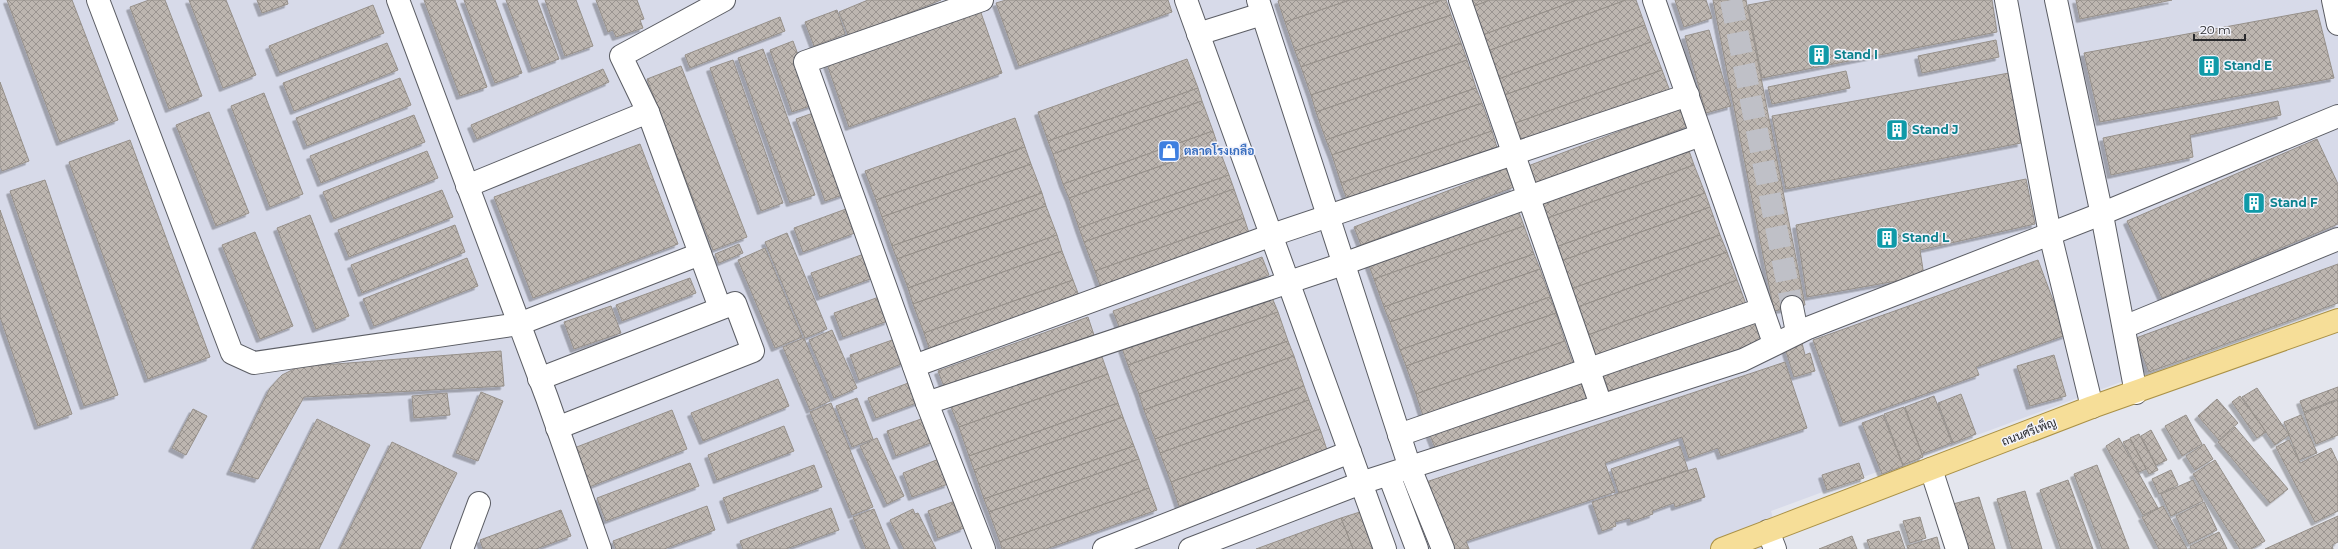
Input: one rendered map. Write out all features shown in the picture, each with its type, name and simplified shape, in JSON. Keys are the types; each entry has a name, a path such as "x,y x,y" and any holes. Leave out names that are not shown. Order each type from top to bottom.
{"main road":[{"name":"ถนนศรีเพ็ญ","path":"1722,549 1772,540 1931,469 2092,407 2136,393 2338,320"}],"street":[{"path":"98,0 232,353 254,363 519,324 700,254"},
{"path":"398,0 519,324 600,549"},
{"path":"720,308 648,112 621,56 724,0"},
{"path":"982,0 805,62 927,403 984,549"},
{"path":"1186,0 1385,549"},
{"path":"1460,0 1601,406"},
{"path":"1654,0 1774,343"},
{"path":"2006,0 2050,234 2092,407"},
{"path":"2056,0 2101,214 2136,393"},
{"path":"2333,0 2338,24"},
{"path":"1198,34 1260,7 1410,468 1444,549"},
{"path":"914,366 1272,235 1688,95"},
{"path":"467,186 648,112"},
{"path":"1190,549 1362,483 1743,360 1797,332 2101,214 2338,116"},
{"path":"927,403 1288,281 1343,264 1701,135"},
{"path":"2124,327 2338,240"},
{"path":"539,379 735,303 753,351 557,428"},
{"path":"1792,308 1797,332"},
{"path":"1399,435 1762,309"},
{"path":"1104,549 1350,452"},
{"path":"1931,469 1957,549"},
{"path":"1389,475 1417,549"},
{"path":"462,549 479,503"}],"shaded area":[{"name":"ตลาดโรงเกลือ","path":"0,0 2338,0 2338,302 1771,511 1781,549 0,549"}],"building":[{"path":"7,0 72,0 118,120 60,142"},
{"path":"149,0 165,0 202,96 169,109 130,7"},
{"path":"189,0 226,0 256,75 223,88"},
{"path":"257,0 287,0 288,4 262,13"},
{"path":"424,0 455,0 487,87 460,96"},
{"path":"464,0 495,0 522,73 495,83"},
{"path":"506,0 537,0 559,59 532,69"},
{"path":"545,0 576,0 593,46 565,56"},
{"path":"596,0 637,0 644,19 640,20 643,28 616,37 613,30 608,32"},
{"path":"868,0 941,0 849,37 839,12"},
{"path":"1006,0 1168,0 1172,12 1019,66 996,3"},
{"path":"1350,0 1285,22 1278,1"},
{"path":"1350,0 1442,0 1295,51 1285,22"},
{"path":"1442,0 1446,0 1451,15 1301,67 1295,51"},
{"path":"1466,0 1490,0 1469,8"},
{"path":"1490,0 1577,0 1480,36 1469,8"},
{"path":"1577,0 1626,0 1485,52 1480,36"},
{"path":"1626,0 1636,0 1645,25 1496,80 1485,52"},
{"path":"1675,0 1706,0 1712,18 1684,27"},
{"path":"1713,0 1746,0 1805,305 1774,311"},
{"name":"Stand I","path":"1775,0 1992,0 1997,32 1762,78 1748,5"},
{"path":"2076,0 2172,0 2080,19"},
{"path":"373,5 384,33 280,73 269,46"},
{"path":"837,10 845,34 814,46 805,22"},
{"path":"980,10 1002,73 849,127 827,64"},
{"name":"Stand E","path":"2317,10 2334,78 2100,122 2084,53"},
{"path":"1451,15 1461,43 1311,95 1301,67"},
{"path":"780,17 785,31 690,68 685,55"},
{"path":"1645,25 1651,42 1502,96 1496,80"},
{"path":"1709,30 1731,106 1706,113 1685,36"},
{"path":"1996,40 1999,57 1922,73 1918,56"},
{"path":"793,41 816,104 792,112 770,50"},
{"path":"1651,42 1662,70 1513,124 1502,96"},
{"path":"387,43 398,70 294,111 283,83"},
{"path":"1461,43 1467,60 1316,112 1311,95"},
{"path":"763,49 815,195 790,203 738,58"},
{"path":"1187,59 1198,88 1048,141 1038,112"},
{"path":"733,60 783,203 761,211 710,68"},
{"path":"1467,60 1476,88 1326,140 1316,112"},
{"path":"681,66 747,237 713,250 647,79"},
{"path":"603,69 609,82 477,139 471,125"},
{"path":"1662,70 1671,94 1522,149 1513,124"},
{"path":"1846,71 1850,88 1772,104 1768,87"},
{"name":"Stand J","path":"2009,73 2021,143 1786,189 1772,116"},
{"path":"400,78 411,105 307,146 296,118"},
{"path":"0,82 29,161 2,171 0,166"},
{"path":"1198,88 1202,101 1053,154 1048,141"},
{"path":"1476,88 1482,103 1332,155 1326,140"},
{"path":"264,93 303,194 270,207 231,106"},
{"path":"1202,101 1213,131 1063,184 1053,154"},
{"path":"2278,101 2281,115 2190,135 2193,157 2111,175 2103,138"},
{"path":"1482,103 1492,131 1341,183 1332,155"},
{"path":"1681,108 1688,126 1535,185 1528,166"},
{"path":"819,111 848,193 825,201 796,119"},
{"path":"209,112 249,213 216,226 176,125"},
{"path":"414,115 425,142 321,183 310,156"},
{"path":"1015,118 1025,147 876,200 865,171"},
{"path":"1213,131 1218,146 1069,198 1063,184"},
{"path":"1492,131 1499,154 1349,205 1341,183"},
{"name":"Stand F","path":"2317,139 2338,184 2338,224 2162,298 2127,221"},
{"path":"130,140 210,357 148,379 69,162"},
{"path":"640,144 678,244 533,298 494,197"},
{"path":"1687,145 1694,165 1545,219 1538,200"},
{"path":"1218,146 1229,175 1079,228 1069,198"},
{"path":"1025,147 1031,164 882,217 876,200"},
{"path":"427,151 438,178 334,219 323,192"},
{"path":"1031,164 1042,193 892,246 882,217"},
{"path":"1694,165 1705,193 1556,247 1545,219"},
{"path":"1507,168 1514,187 1361,245 1354,227"},
{"path":"1229,175 1234,189 1084,242 1079,228"},
{"name":"Stand L","path":"2026,179 2035,224 1920,250 1924,276 1807,297 1796,225"},
{"path":"45,180 118,395 84,406 10,191"},
{"path":"1234,189 1244,218 1095,271 1084,242"},
{"path":"442,190 453,217 349,257 338,230"},
{"path":"1042,193 1046,206 897,259 892,246"},
{"path":"1705,193 1710,207 1561,261 1556,247"},
{"path":"1046,206 1057,235 908,288 897,259"},
{"path":"1517,207 1524,226 1374,279 1367,260"},
{"path":"1710,207 1720,235 1571,289 1561,261"},
{"path":"846,209 855,233 803,252 794,228"},
{"path":"0,210 72,414 38,426 0,317"},
{"path":"310,215 349,316 316,329 277,228"},
{"path":"1244,218 1251,239 1102,291 1095,271"},
{"path":"455,225 465,252 362,293 351,265"},
{"path":"1524,226 1534,254 1384,307 1374,279"},
{"path":"255,232 293,326 260,339 222,245"},
{"path":"787,233 827,329 805,338 765,242"},
{"path":"1057,235 1062,251 913,304 908,288"},
{"path":"1720,235 1727,252 1578,307 1571,289"},
{"path":"739,244 743,253 719,263 715,254"},
{"path":"765,248 802,337 775,348 738,260"},
{"path":"1062,251 1073,280 924,333 913,304"},
{"path":"1727,252 1737,280 1588,335 1578,307"},
{"path":"864,254 873,278 820,297 811,273"},
{"path":"1534,254 1540,269 1390,322 1384,307"},
{"path":"1262,257 1269,275 1120,329 1113,311"},
{"path":"467,258 478,286 374,326 363,299"},
{"path":"2038,260 2066,335 1976,367 1979,375 1843,423 1813,340"},
{"path":"2338,264 2338,303 2149,372 2136,338"},
{"path":"1540,269 1550,297 1400,350 1390,322"},
{"path":"690,278 696,293 622,321 616,305"},
{"path":"1073,280 1081,301 931,354 924,333"},
{"path":"1737,280 1747,307 1598,362 1588,335"},
{"path":"1271,295 1278,312 1128,365 1122,348"},
{"path":"879,297 888,321 843,337 834,313"},
{"path":"1550,297 1556,313 1406,366 1400,350"},
{"path":"611,306 621,333 574,349 564,322"},
{"path":"1278,312 1288,341 1139,394 1128,365"},
{"path":"1556,313 1565,341 1416,394 1406,366"},
{"path":"1088,317 1094,335 945,389 938,371"},
{"path":"1755,322 1763,345 1611,398 1603,375"},
{"path":"832,330 857,388 834,398 809,340"},
{"path":"804,338 830,401 810,410 783,347"},
{"path":"895,339 904,363 859,380 850,355"},
{"path":"1288,341 1294,356 1144,410 1139,394"},
{"path":"1565,341 1575,369 1425,422 1416,394"},
{"path":"1802,343 1805,355 1810,353 1815,371 1794,377 1785,348"},
{"path":"501,351 504,386 304,397 258,479 230,471 270,388 282,375 298,367"},
{"path":"1101,354 1108,374 959,427 951,407"},
{"path":"2054,355 2066,396 2030,406 2017,366"},
{"path":"1294,356 1304,386 1155,439 1144,410"},
{"path":"1785,362 1807,428 1721,456 1718,448 1689,458 1682,437 1605,463 1615,492 1466,541 1469,549 1449,549 1426,482"},
{"path":"1108,374 1118,403 969,456 959,427"},
{"path":"778,379 789,406 703,441 691,413"},
{"path":"1581,379 1589,402 1438,455 1429,433"},
{"path":"911,382 919,402 876,418 868,398"},
{"path":"1304,386 1309,400 1160,453 1155,439"},
{"path":"2338,387 2338,399 2304,412 2300,401"},
{"path":"2257,388 2289,435 2275,445 2242,397"},
{"path":"481,392 503,401 478,461 456,453"},
{"path":"447,393 450,415 414,418 412,396"},
{"path":"1961,394 1976,434 1953,443 1938,403"},
{"path":"1934,396 1952,443 1922,454 1905,407"},
{"path":"2240,396 2266,432 2257,438 2232,402"},
{"path":"857,398 873,439 852,447 836,406"},
{"path":"2217,399 2238,423 2219,440 2198,416"},
{"path":"1309,400 1320,429 1171,482 1160,453"},
{"path":"2338,400 2338,435 2316,444 2304,413"},
{"path":"831,403 873,507 852,515 810,412"},
{"path":"1118,403 1123,417 974,470 969,456"},
{"path":"1904,407 1923,457 1903,465 1884,414"},
{"path":"193,409 207,416 186,455 172,448"},
{"path":"672,410 687,449 584,489 569,450"},
{"path":"1883,415 1903,466 1882,474 1862,423"},
{"path":"2186,415 2202,444 2182,456 2165,426"},
{"path":"2301,415 2317,453 2299,460 2284,422"},
{"path":"1123,417 1134,446 984,499 974,470"},
{"path":"924,418 933,442 896,456 887,431"},
{"path":"317,419 370,445 319,549 253,549"},
{"path":"784,426 794,451 717,480 708,455"},
{"path":"2235,427 2288,489 2270,503 2218,442"},
{"path":"1320,429 1328,453 1179,506 1171,482"},
{"path":"2151,430 2167,460 2156,465 2141,436"},
{"path":"2139,434 2158,470 2149,474 2130,438"},
{"path":"877,438 904,496 887,504 860,446"},
{"path":"2119,438 2158,508 2143,515 2106,446"},
{"path":"2130,439 2146,469 2139,472 2123,442"},
{"path":"2289,440 2300,463 2331,448 2338,463 2338,511 2315,522 2276,447"},
{"path":"392,442 457,473 420,549 340,549"},
{"path":"2204,444 2213,459 2195,470 2186,456"},
{"path":"1134,446 1139,459 989,512 984,499"},
{"path":"1680,446 1688,470 1619,493 1611,469"},
{"path":"939,459 948,484 912,497 903,473"},
{"path":"1139,459 1149,488 1000,542 989,512"},
{"path":"2215,460 2265,541 2251,549 2240,549 2193,474"},
{"path":"690,463 699,486 606,521 597,498"},
{"path":"1859,463 1864,478 1827,490 1822,475"},
{"path":"814,465 822,487 731,520 723,498"},
{"path":"2097,465 2129,549 2102,549 2074,474"},
{"path":"1696,468 1705,497 1675,507 1674,503 1652,511 1653,514 1631,522 1630,518 1615,522 1616,526 1602,531 1592,502"},
{"path":"2171,470 2178,485 2159,494 2152,479"},
{"path":"2068,480 2093,549 2061,549 2040,490"},
{"path":"2193,480 2203,501 2171,516 2161,494"},
{"path":"1149,488 1157,510 1046,549 1002,549 1000,542"},
{"path":"2025,491 2042,549 2012,549 1997,499"},
{"path":"1979,497 1995,549 1967,549 1953,504"},
{"path":"955,501 964,528 938,538 928,511"},
{"path":"2204,502 2217,530 2189,544 2176,516"},
{"path":"707,506 715,530 664,549 616,549 613,541"},
{"path":"2163,506 2187,549 2159,549 2142,517"},
{"path":"831,508 839,530 786,549 743,549 740,541"},
{"path":"874,509 890,549 866,549 853,517"},
{"path":"913,509 915,514 918,513 936,549 904,549 890,520"},
{"path":"561,510 571,536 536,549 483,549 480,540"},
{"path":"1363,511 1377,549 1353,549 1341,518"},
{"path":"2338,516 2338,542 2332,545 2333,549 2265,549"},
{"path":"1920,517 1926,538 1910,543 1903,521"},
{"path":"1341,518 1353,549 1256,549"},
{"path":"1899,531 1905,549 1870,549 1867,540"},
{"path":"2219,532 2227,549 2191,549 2190,546"},
{"path":"1852,536 1857,549 1819,549"},
{"path":"1937,537 1940,549 1908,549 1907,546"}],"tunnel":[{"path":"1731,0 1792,307"}],"place":[{"name":"Stand I","path":"1819,55"},
{"name":"Stand E","path":"2209,66"},
{"name":"Stand J","path":"1897,130"},
{"name":"ตลาดโรงเกลือ","path":"1169,151"},
{"name":"Stand F","path":"2254,203"},
{"name":"Stand L","path":"1887,238"}]}
